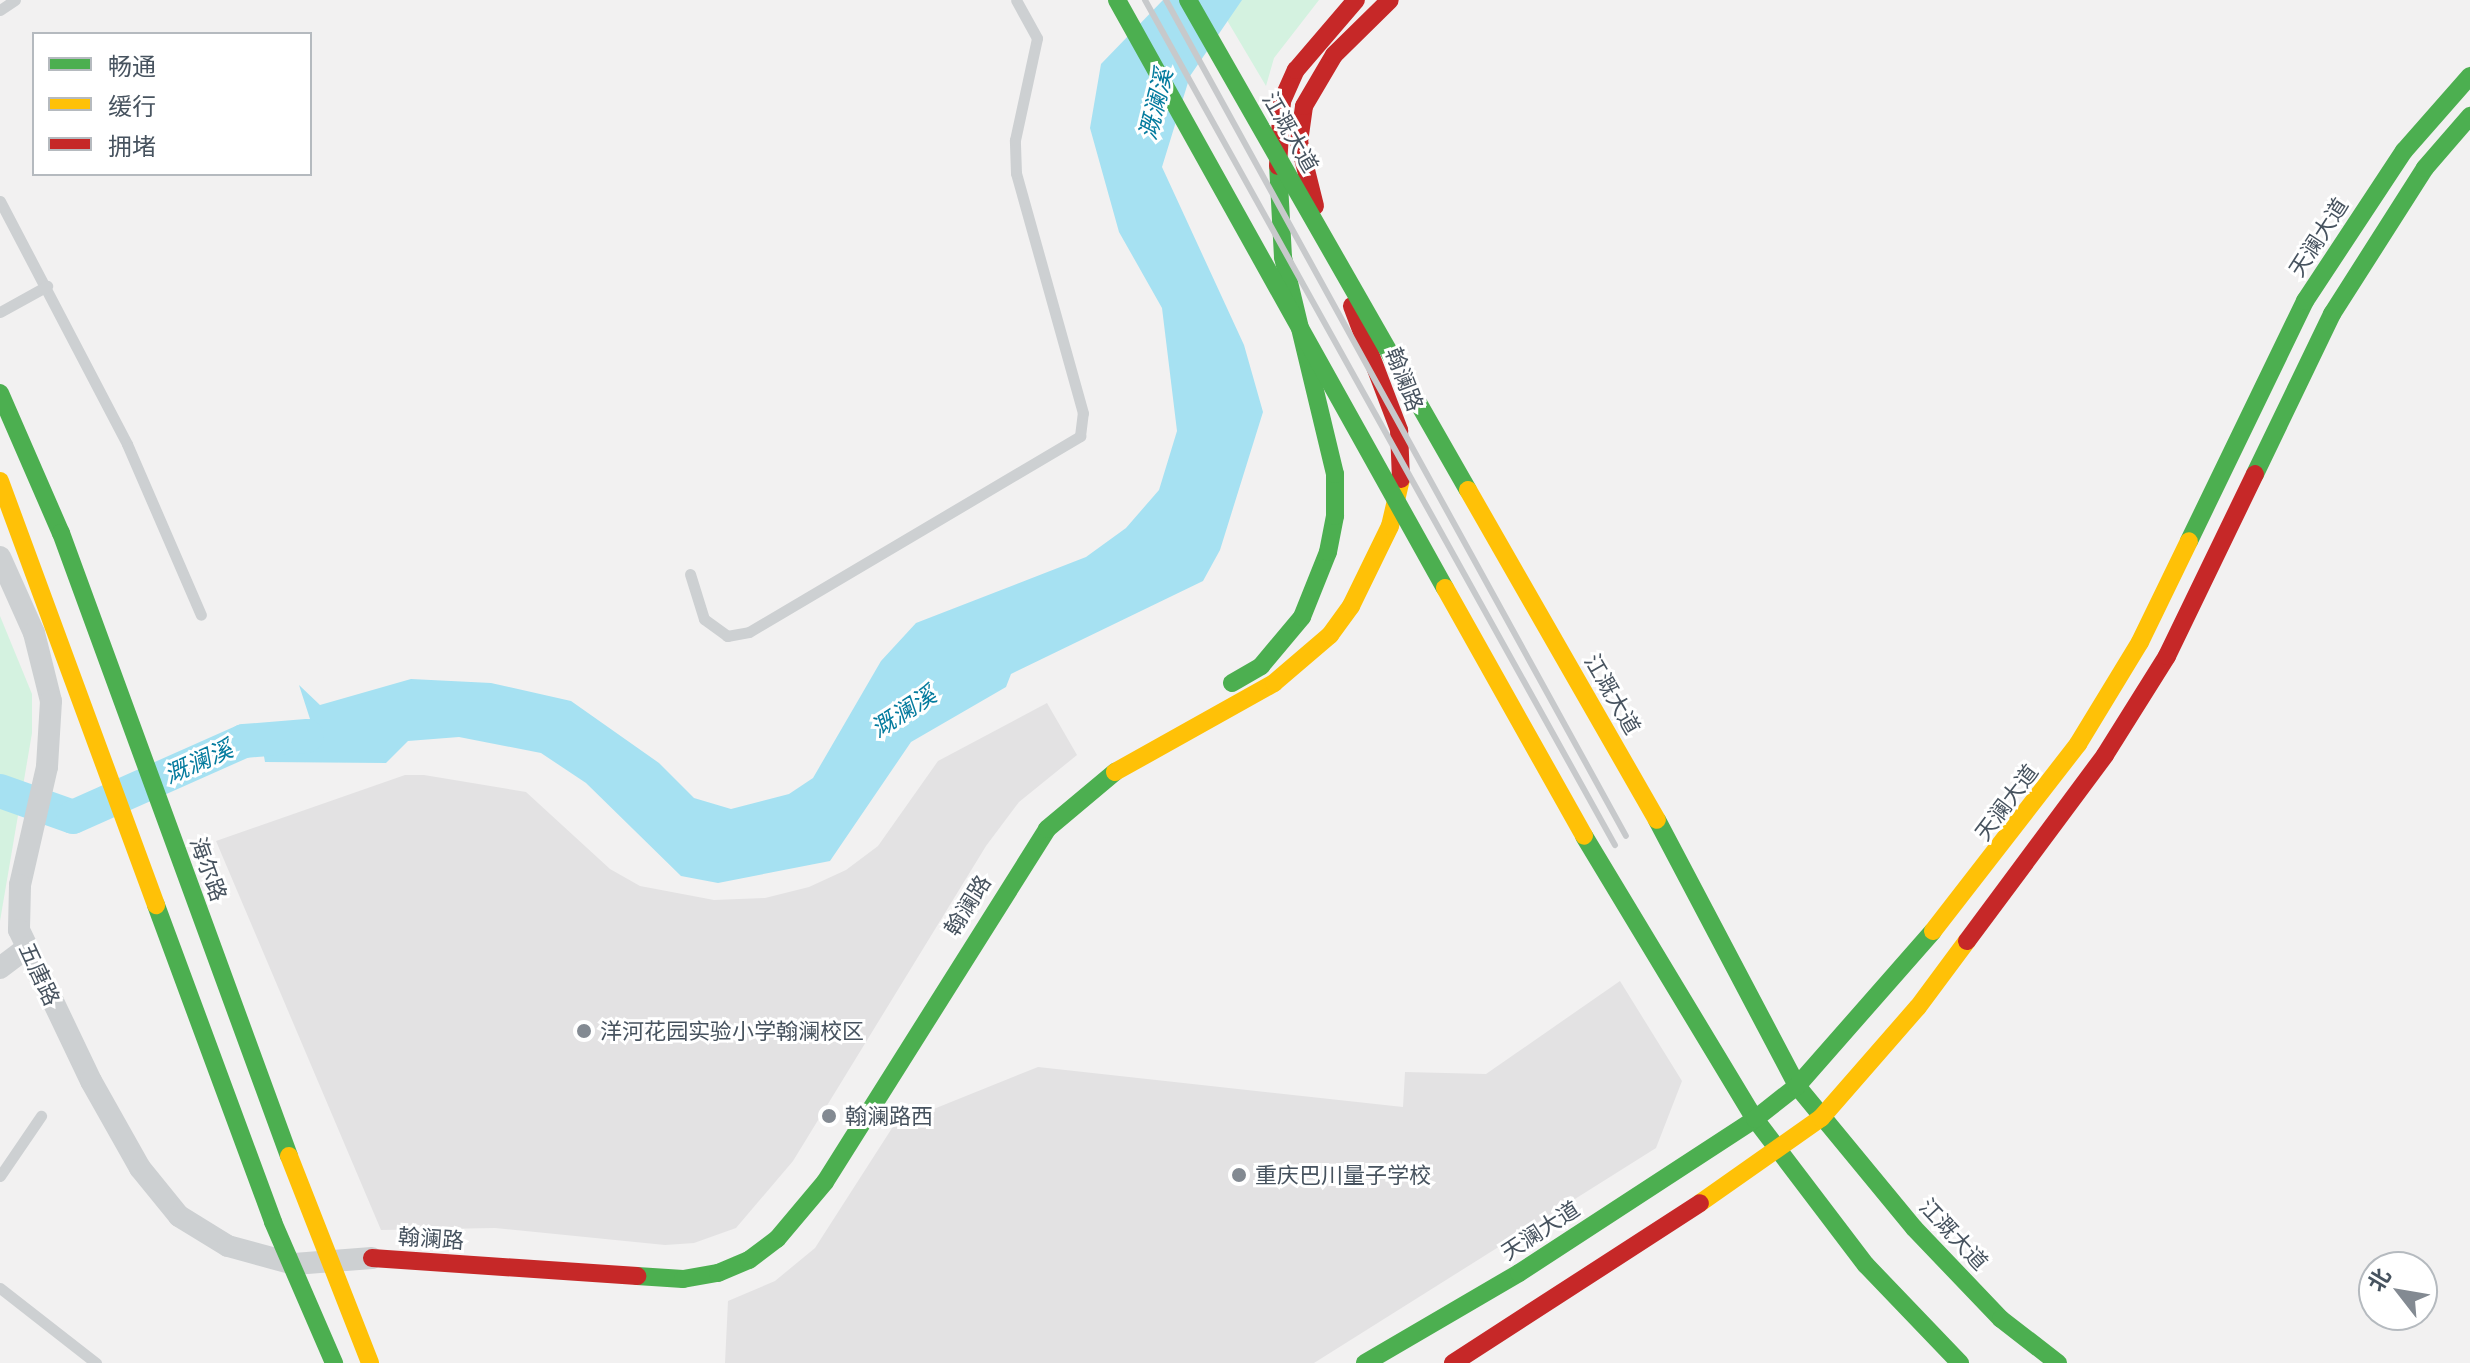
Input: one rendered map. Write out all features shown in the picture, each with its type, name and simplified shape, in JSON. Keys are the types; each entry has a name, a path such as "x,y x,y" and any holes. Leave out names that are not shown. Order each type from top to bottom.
{"street":[{"path":"1117,0 1584,836 1755,1119 1866,1265 1960,1363"},
{"name":"江溉大道","path":"1188,0 1657,820 1797,1086 1821,1118 1979,1296 2058,1363"},
{"path":"1071,782 1261,666 1285,642 1315,590 1335,516 1335,474 1283,257 1277,139 1282,101 1296,70 1356,0"},
{"name":"翰澜路","path":"372,1258 656,1280 718,1273 749,1260 801,1216 825,1182 1047,829 1113,773 1274,683 1330,635 1351,606 1390,526 1402,475 1399,430 1303,176 1299,142 1304,106 1316,80 1390,0"},
{"name":"天澜大道","path":"1365,1363 1519,1273 1755,1119 1797,1086 1895,980 2078,744 2140,642 2305,301 2404,151 2470,76"},
{"path":"1453,1363 1779,1151 1821,1118 1918,1007 2105,755 2167,656 2332,314 2425,168 2470,116"},
{"name":"海尔路","path":"0,393 61,533 318,1237 370,1363"},
{"path":"0,481 273,1222 334,1363"},
{"name":"五唐路","path":"0,557 46,670 51,701 47,767 20,885 19,930 91,1081 140,1168 179,1216 228,1246 294,1264 372,1258"},
{"path":"1013,844 1051,799"},
{"path":"0,968 27,948"},
{"name":"翰澜路","path":"372,1258 489,1251 658,1263 716,1256 742,1246 788,1206 810,1175 922,990"}],"lane":[{"path":"0,10 15,0"},
{"path":"690,574 704,619 727,636 749,632 1080,436 1083,413 1016,173 1015,140 1037,38 1016,0"},
{"path":"0,201 127,444 201,615"},
{"path":"0,312 47,286"},
{"path":"0,1176 41,1116"},
{"path":"0,1288 96,1363"}],"shaded area":[{"name":"洋河花园实验小学翰澜校区","path":"1047,703 1077,755 1019,802 986,846 793,1161 736,1228 694,1243 665,1245 495,1228 381,1230 216,841 405,775 424,775 526,792 610,869 640,886 714,900 765,898 809,887 846,870 878,846 938,761"},
{"name":"重庆巴川量子学校","path":"1620,981 1682,1081 1656,1148 1314,1363 725,1363 728,1301 775,1281 815,1248 894,1125 1038,1067 1403,1107 1405,1072 1486,1074"}],"green space":[{"path":"1215,0 1319,0 1274,58 1266,86"},
{"path":"0,616 32,694 32,733 0,921"}],"water":[{"path":"1163,0 1242,0 1190,76 1162,167 1244,345 1263,412 1220,550 1203,581 1011,674 1006,687 911,742 830,861 718,883 681,876 586,783 541,753 459,737 408,741 386,763 265,762 259,728 310,719 299,685 320,705 411,679 491,683 571,701 659,763 694,798 731,809 789,794 813,778 881,661 916,623 1086,557 1126,528 1159,490 1177,431 1162,308 1119,232 1090,128 1101,64"}],"waterway":[{"name":"溉澜溪","path":"0,791 73,817 244,741 307,736"}],"railway":[{"path":"1145,0 1615,845"},
{"path":"1166,0 1626,836"}],"traffic: fast":[{"path":"1117,0 1445,588"},
{"path":"1188,0 1468,490"},
{"path":"2189,541 2305,301 2404,151 2470,76"},
{"path":"2255,474 2332,314 2425,168 2470,116"},
{"path":"1232,683 1261,666 1302,617 1328,552 1335,516 1335,474 1283,257 1278,166"},
{"path":"0,393 61,533 289,1156"},
{"path":"637,1276 683,1279 718,1273 749,1260 777,1239 825,1182 1047,829 1115,772"},
{"path":"1657,820 1797,1086 1914,1228 2001,1319 2058,1363"},
{"path":"1584,836 1755,1119 1866,1265 1960,1363"},
{"path":"156,905 273,1222 334,1363"},
{"path":"1365,1363 1519,1273 1755,1119 1797,1086 1933,931"}],"traffic: slow":[{"path":"1115,772 1274,683 1330,635 1351,606 1390,526 1401,479"},
{"path":"0,481 156,905"},
{"path":"1468,490 1657,820"},
{"path":"1933,931 2078,744 2140,642 2189,541"},
{"path":"1445,588 1584,836"},
{"path":"1700,1203 1821,1118 1918,1007 1967,941"},
{"path":"289,1156 370,1363"}],"traffic: jam":[{"path":"1278,166 1282,101 1296,70 1356,0"},
{"path":"1315,206 1299,142 1304,106 1334,55 1390,0"},
{"path":"1352,306 1399,430 1401,479"},
{"path":"1967,941 2105,755 2167,656 2255,474"},
{"path":"1453,1363 1700,1203"},
{"path":"372,1258 637,1276"}],"place":[{"name":"洋河花园实验小学翰澜校区","path":"584,1031"},
{"name":"翰澜路西","path":"829,1116"},
{"name":"重庆巴川量子学校","path":"1239,1175"}]}
